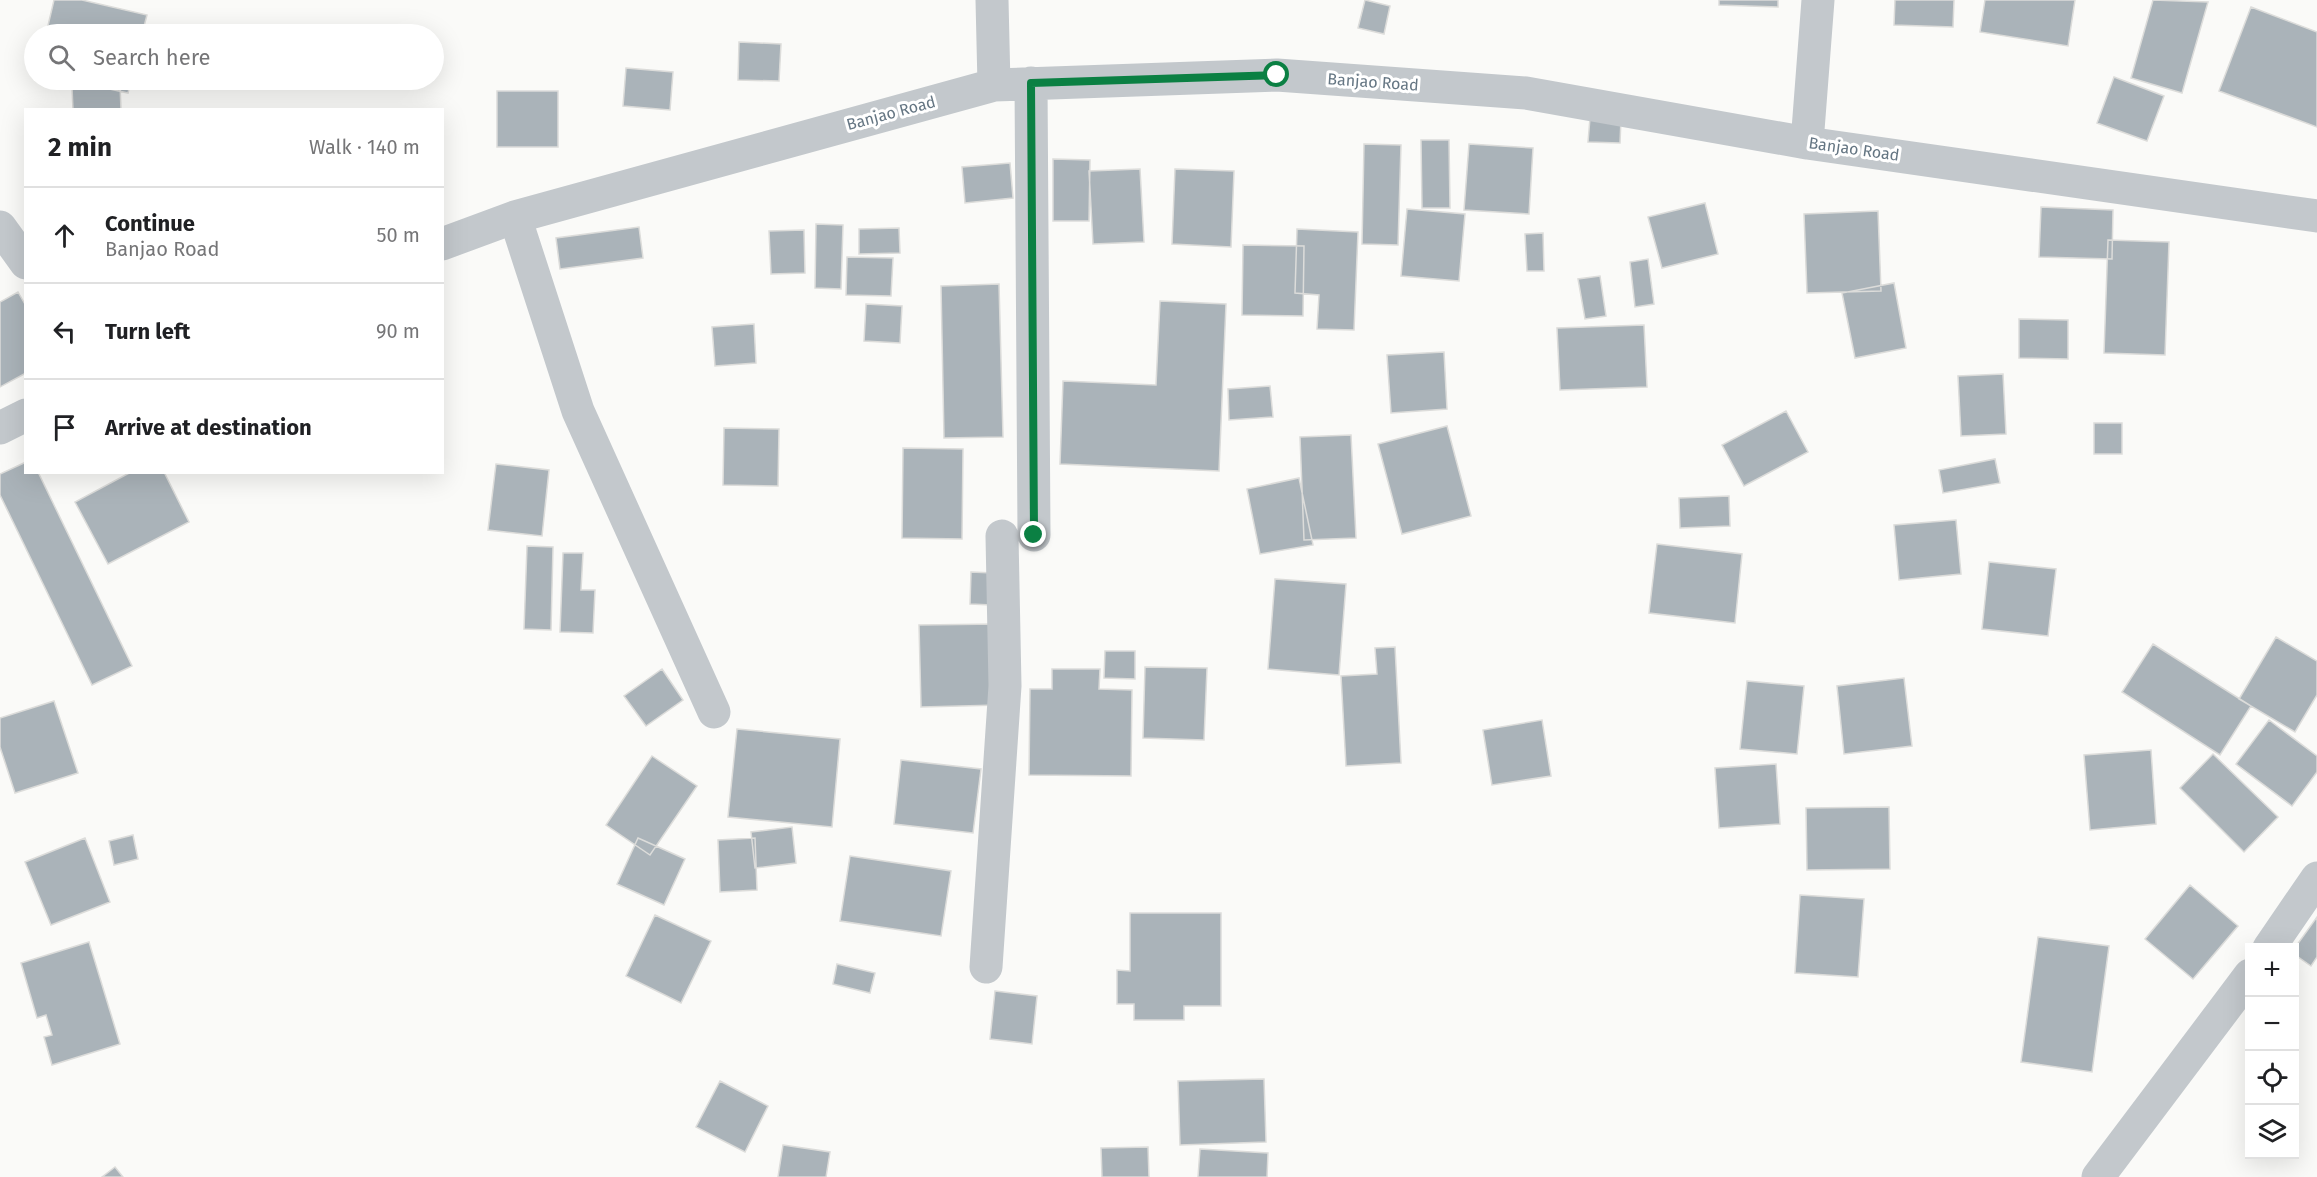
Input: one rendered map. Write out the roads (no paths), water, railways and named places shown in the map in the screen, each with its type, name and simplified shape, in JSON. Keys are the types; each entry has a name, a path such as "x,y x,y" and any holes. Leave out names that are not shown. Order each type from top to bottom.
{"street":[{"path":"992,0 994,85"},
{"path":"1807,143 1818,0"},
{"name":"Banjao Road","path":"444,243 515,217 994,85 1277,75 1526,93 1807,143 2317,216"},
{"path":"1031,83 1034,535"},
{"path":"515,217 578,411 714,712"},
{"path":"0,226 24,260"},
{"path":"0,428 24,416"},
{"path":"986,967 1005,686 1002,536"},
{"path":"2272,943 2317,878"},
{"path":"2098,1177 2245,982"}]}
